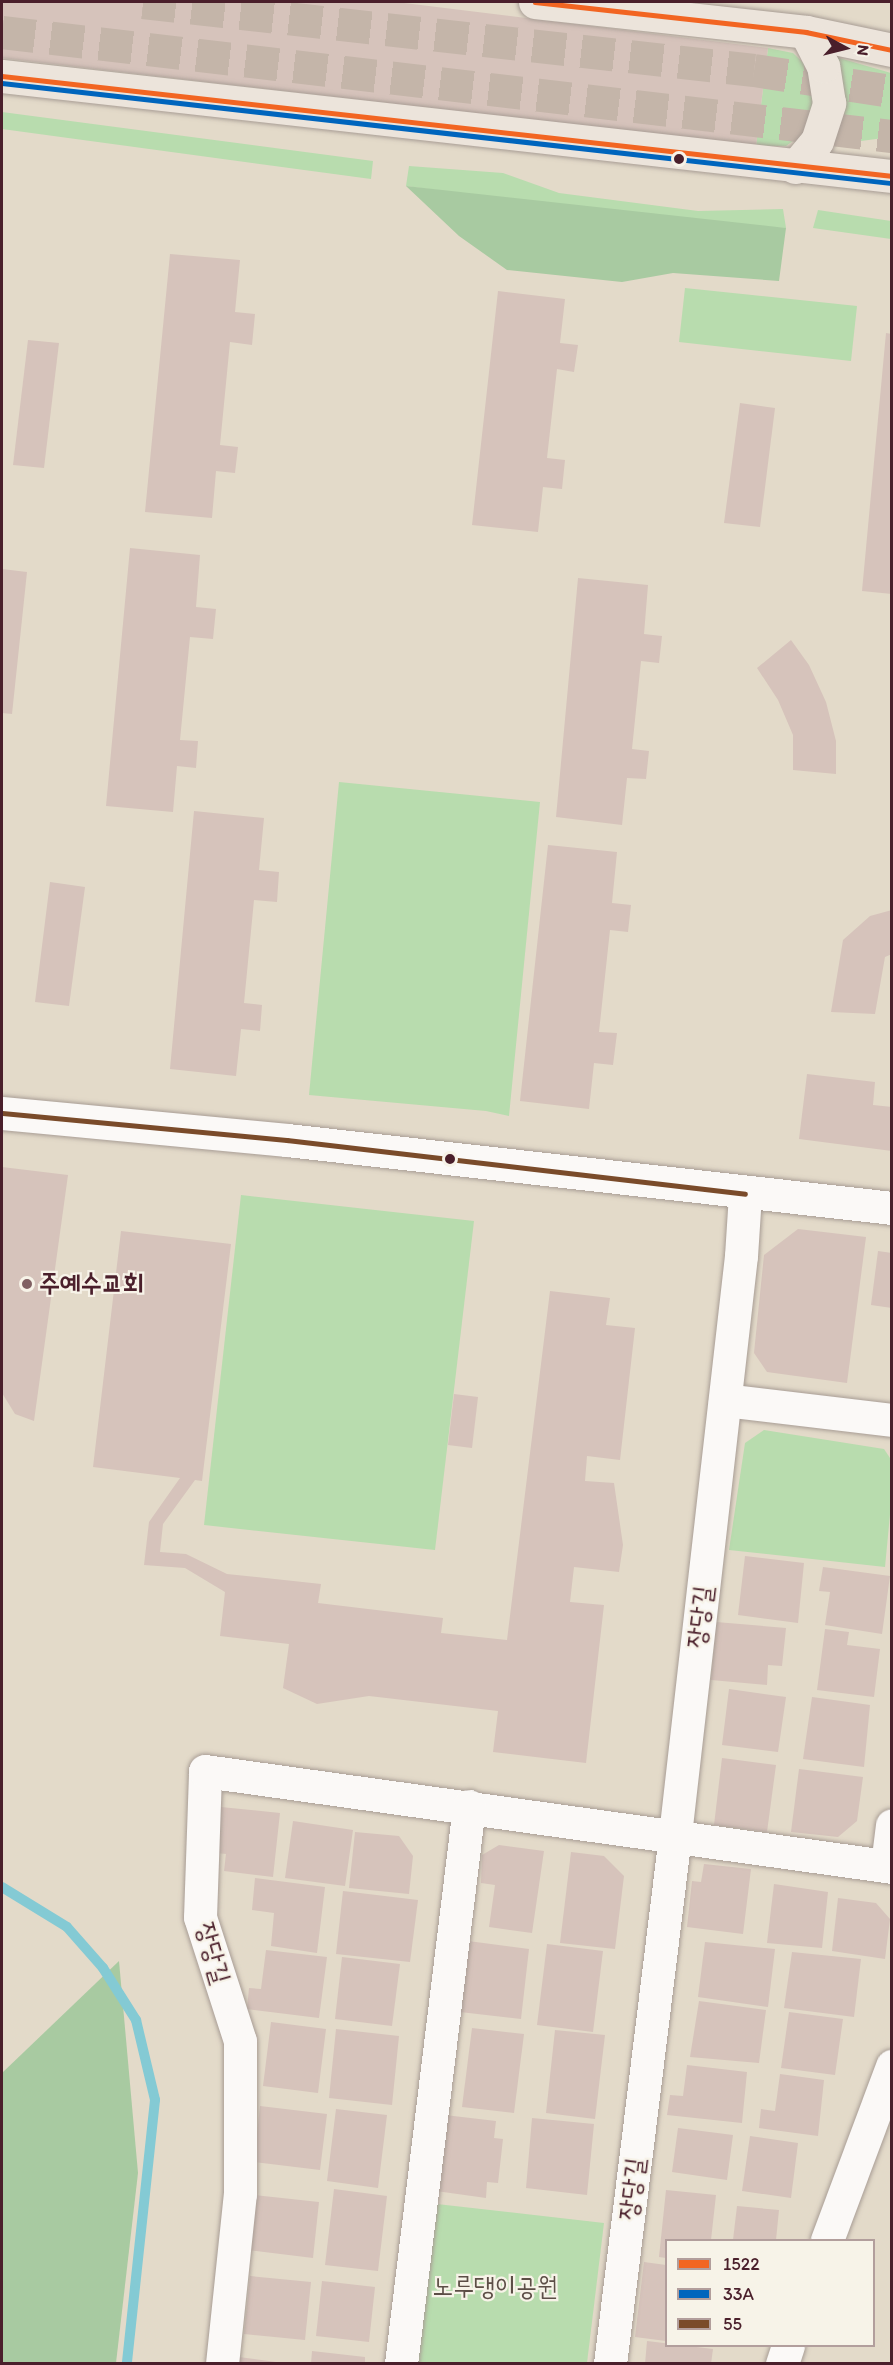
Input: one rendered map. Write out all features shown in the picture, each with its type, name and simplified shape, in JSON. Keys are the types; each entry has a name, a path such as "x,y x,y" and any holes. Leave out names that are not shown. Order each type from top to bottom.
{"main road":[{"path":"535,2 806,32 891,50"},
{"path":"795,167 817,141 829,103 822,66 806,32"},
{"path":"2,76 891,176"}],"street":[{"path":"2,1113 287,1140 746,1194 891,1208"},
{"name":"장당길","path":"610,2364 675,1835 725,1400 746,1194"},
{"path":"725,1400 891,1420"},
{"name":"장당길","path":"222,2364 240,2194 240,2041 200,1917 205,1771 889,1866 891,1825"},
{"path":"401,2364 470,1806"},
{"path":"828,2239 891,2066"},
{"path":"782,2364 788,2347"}],"green space":[{"path":"768,48 793,53 813,72 818,104 808,130 786,146 756,146"},
{"path":"829,55 891,73 891,137 831,145"},
{"path":"2,112 373,161 371,179 2,129"},
{"path":"409,166 503,173 559,193 698,211 783,209 786,228 711,226 406,186"},
{"path":"406,186 786,228 779,281 673,273 622,282 507,270 459,236"},
{"path":"818,210 891,221 891,239 813,228"},
{"path":"685,288 857,306 851,361 679,342"},
{"path":"339,782 540,802 509,1116 486,1111 309,1095"},
{"path":"241,1195 474,1221 435,1550 204,1525"},
{"path":"764,1430 884,1449 892,1461 891,1504 885,1567 729,1550 745,1443"},
{"path":"119,1961 138,2173 116,2363 2,2363 2,2073"},
{"name":"노루댕이공원","path":"428,2203 604,2223 587,2363 409,2364"}],"building":[{"path":"2,2 396,2 768,48 756,146 2,58"},
{"path":"170,254 240,260 235,312 255,314 252,345 230,342 220,445 238,447 235,473 216,471 212,518 145,512"},
{"path":"498,291 565,299 560,343 578,345 574,372 557,369 547,458 565,460 562,489 543,487 538,532 472,525"},
{"path":"886,333 892,334 892,594 862,591"},
{"path":"28,340 59,343 44,468 13,465"},
{"path":"740,403 775,408 760,527 724,523"},
{"path":"130,548 200,555 196,607 216,609 213,639 190,637 180,740 198,741 196,768 177,766 173,812 106,806"},
{"path":"2,569 27,572 12,714 2,713"},
{"path":"578,578 648,585 644,634 662,636 659,663 641,661 632,749 649,751 646,779 627,778 622,825 556,817"},
{"path":"791,640 809,665 826,702 836,741 836,774 793,770 793,735 778,700 757,668"},
{"path":"194,811 264,818 259,870 279,872 277,902 254,900 244,1003 262,1005 260,1031 241,1029 236,1076 170,1069"},
{"path":"548,845 617,852 612,903 631,905 628,932 610,930 599,1032 617,1033 613,1065 594,1063 589,1109 520,1101"},
{"path":"50,882 85,887 69,1006 35,1002"},
{"path":"892,910 892,954 885,957 875,1014 831,1012 843,940 870,916"},
{"path":"807,1074 875,1082 873,1105 892,1107 892,1151 799,1139"},
{"name":"주예수교회","path":"2,1167 68,1175 34,1421 15,1414 2,1393"},
{"path":"798,1229 866,1237 847,1383 767,1372 754,1353 764,1255"},
{"path":"121,1231 231,1244 202,1481 195,1480 163,1524 160,1552 186,1554 227,1574 321,1584 318,1603 443,1618 441,1633 507,1640 550,1291 610,1298 606,1325 635,1328 620,1460 587,1456 585,1481 614,1483 623,1545 619,1572 574,1567 570,1602 604,1605 586,1763 493,1752 498,1711 369,1696 317,1704 283,1688 289,1644 220,1636 225,1592 185,1568 144,1565 149,1522 180,1478 93,1467"},
{"path":"878,1251 892,1253 892,1308 871,1305"},
{"path":"454,1394 478,1397 472,1448 448,1445"},
{"path":"745,1556 804,1563 798,1623 738,1615"},
{"path":"823,1567 890,1576 882,1634 825,1625 830,1592 819,1591"},
{"path":"716,1622 786,1628 782,1666 768,1665 767,1685 711,1680"},
{"path":"825,1629 849,1632 847,1645 880,1649 874,1697 817,1690"},
{"path":"729,1689 786,1697 778,1752 722,1745"},
{"path":"812,1697 870,1705 864,1767 803,1759"},
{"path":"722,1758 776,1765 767,1832 714,1825"},
{"path":"799,1769 863,1777 857,1821 838,1837 791,1832"},
{"path":"221,1807 280,1813 273,1877 224,1871 226,1854 216,1853"},
{"path":"293,1821 353,1830 345,1886 285,1878"},
{"path":"355,1832 399,1836 413,1856 409,1894 349,1888"},
{"path":"499,1845 544,1851 532,1933 489,1927 495,1885 481,1883 482,1855"},
{"path":"571,1852 604,1856 624,1876 615,1949 560,1943"},
{"path":"704,1864 751,1869 743,1934 687,1927 692,1881 701,1882"},
{"path":"255,1878 325,1887 317,1953 271,1946 274,1913 252,1910"},
{"path":"774,1884 828,1892 822,1948 767,1943"},
{"path":"343,1891 418,1900 410,1962 336,1954"},
{"path":"838,1898 876,1903 890,1919 885,1959 832,1951"},
{"path":"468,1941 529,1949 521,2019 460,2012"},
{"path":"705,1942 775,1949 768,2007 698,1997"},
{"path":"547,1944 603,1951 593,2032 537,2025"},
{"path":"266,1950 327,1957 319,2018 247,2009 249,1988 261,1989"},
{"path":"792,1952 861,1959 854,2017 784,2008"},
{"path":"342,1957 400,1964 392,2026 335,2019"},
{"path":"699,2001 766,2010 759,2063 690,2057"},
{"path":"789,2012 843,2019 835,2075 781,2068"},
{"path":"271,2022 326,2029 318,2093 263,2086"},
{"path":"472,2028 524,2034 514,2113 462,2107"},
{"path":"336,2029 399,2036 392,2105 329,2098"},
{"path":"555,2030 605,2035 595,2119 546,2113"},
{"path":"687,2065 747,2072 742,2123 667,2115 670,2095 683,2096"},
{"path":"780,2074 824,2080 818,2136 759,2128 761,2109 775,2111"},
{"path":"260,2106 327,2114 320,2170 254,2162"},
{"path":"336,2109 387,2115 378,2188 327,2181"},
{"path":"445,2115 496,2121 494,2138 503,2139 498,2183 487,2182 486,2198 436,2191"},
{"path":"532,2118 594,2124 587,2195 526,2188"},
{"path":"678,2128 733,2135 727,2180 672,2172"},
{"path":"750,2136 798,2143 791,2198 742,2191"},
{"path":"334,2189 387,2196 378,2271 325,2265"},
{"path":"666,2190 716,2195 711,2239 665,2239 665,2258 659,2257"},
{"path":"253,2195 319,2202 313,2258 248,2250"},
{"path":"737,2206 779,2210 776,2239 733,2239"},
{"path":"644,2262 665,2265 665,2341 635,2337"},
{"path":"250,2276 311,2282 305,2340 244,2334"},
{"path":"322,2281 375,2287 369,2342 316,2336"},
{"path":"647,2341 665,2343 665,2347 713,2349 711,2364 645,2364"},
{"path":"312,2351 365,2357 365,2364 311,2364"},
{"path":"239,2357 276,2362 276,2364 238,2364"}],"waterway":[{"path":"2,1887 67,1927 103,1968 136,2020 155,2100 127,2364"}],"tunnel":[{"path":"143,2 754,70 892,91"},
{"path":"2,32 892,136"}],"transit line":[{"name":"1522","path":"535,2 806,32 892,50"},
{"name":"1522","path":"2,76 892,176"},
{"name":"33A","path":"2,83 891,183"},
{"name":"55","path":"2,1113 287,1140 745,1194"}],"place":[{"name":"주예수교회","path":"27,1284"}]}
